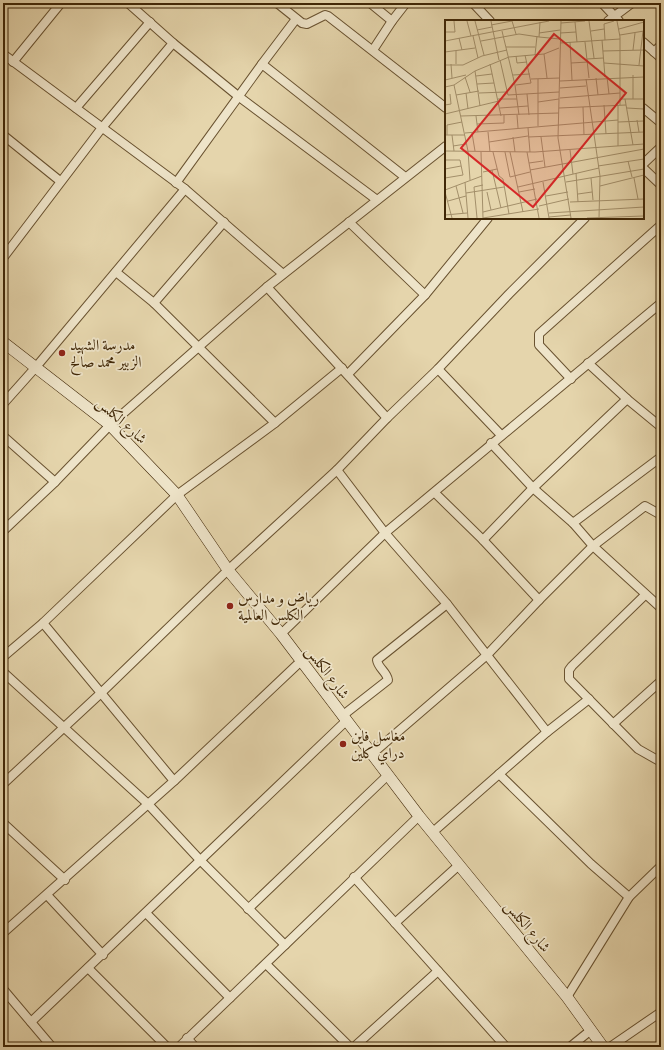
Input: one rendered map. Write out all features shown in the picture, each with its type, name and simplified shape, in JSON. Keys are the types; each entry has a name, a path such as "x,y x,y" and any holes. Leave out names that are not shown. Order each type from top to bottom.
{"street":[{"path":"13,62 61,3"},
{"path":"128,3 173,43 238,96 377,200"},
{"path":"277,3 296,19 307,24 325,15 328,16 445,107"},
{"path":"370,3 392,21"},
{"path":"373,50 406,3"},
{"path":"473,3 489,20"},
{"path":"602,3 614,20 632,3"},
{"path":"176,183 238,96 296,19"},
{"path":"76,108 150,22"},
{"path":"3,258 101,129 173,43"},
{"path":"644,43 661,58"},
{"path":"654,52 661,45"},
{"path":"3,54 76,108 101,129 185,189 283,274"},
{"path":"262,64 405,177"},
{"path":"644,109 661,123"},
{"path":"3,135 60,181"},
{"path":"3,531 110,425 267,287 445,147"},
{"path":"644,163 661,147"},
{"path":"644,169 661,185"},
{"path":"3,404 36,367 185,189"},
{"path":"348,374 425,295 487,219"},
{"path":"3,784 101,693 228,570 337,470 584,219"},
{"path":"154,303 224,222"},
{"path":"349,222 425,295"},
{"path":"571,379 539,345 539,334 661,225"},
{"path":"116,272 154,303 275,423"},
{"path":"267,287 387,418"},
{"path":"280,634 385,533 435,493 491,443 571,379 588,363 661,303"},
{"name":"شارع الكلس","path":"3,342 110,425 177,495 228,570 301,661 419,816 567,997 603,1047"},
{"path":"588,363 627,399 661,427"},
{"path":"3,658 43,624 177,495 275,423 342,368"},
{"path":"438,369 501,435"},
{"path":"484,540 533,488 627,399"},
{"path":"3,436 54,482"},
{"path":"491,443 533,488 574,523 593,546 661,608"},
{"path":"574,523 661,457"},
{"path":"337,470 385,533 447,604 547,732"},
{"path":"435,493 484,540 539,600"},
{"path":"372,754 487,655 593,546 645,506 661,515"},
{"path":"645,595 569,670 569,679 638,749 661,762"},
{"path":"31,1022 103,955 344,718 388,680 387,675 377,663 377,660 447,604"},
{"path":"43,624 174,781"},
{"path":"3,933 174,781 301,661"},
{"path":"3,672 148,804 200,860 285,945"},
{"path":"612,724 661,681"},
{"path":"433,832 547,732 589,699"},
{"path":"499,774 591,864 629,897"},
{"path":"248,909 388,775"},
{"path":"179,1047 419,816"},
{"path":"3,823 64,880"},
{"path":"395,923 459,865"},
{"path":"567,997 629,897 661,866"},
{"path":"354,877 506,1047"},
{"path":"46,895 103,955"},
{"path":"146,913 230,998"},
{"path":"266,964 350,1047"},
{"path":"88,968 167,1047"},
{"path":"354,1047 438,971"},
{"path":"3,989 52,1047"},
{"path":"610,1047 661,1012"},
{"path":"570,1047 591,1030"},
{"path":"187,1038 195,1047"}],"place":[{"name":"مدرسة الشهيد الزبير محمد صالح","path":"62,353"},
{"name":"رياض و مدارس الكلس العالمية","path":"230,606"},
{"name":"مغاسل فاين دراي كلين","path":"343,744"}]}
